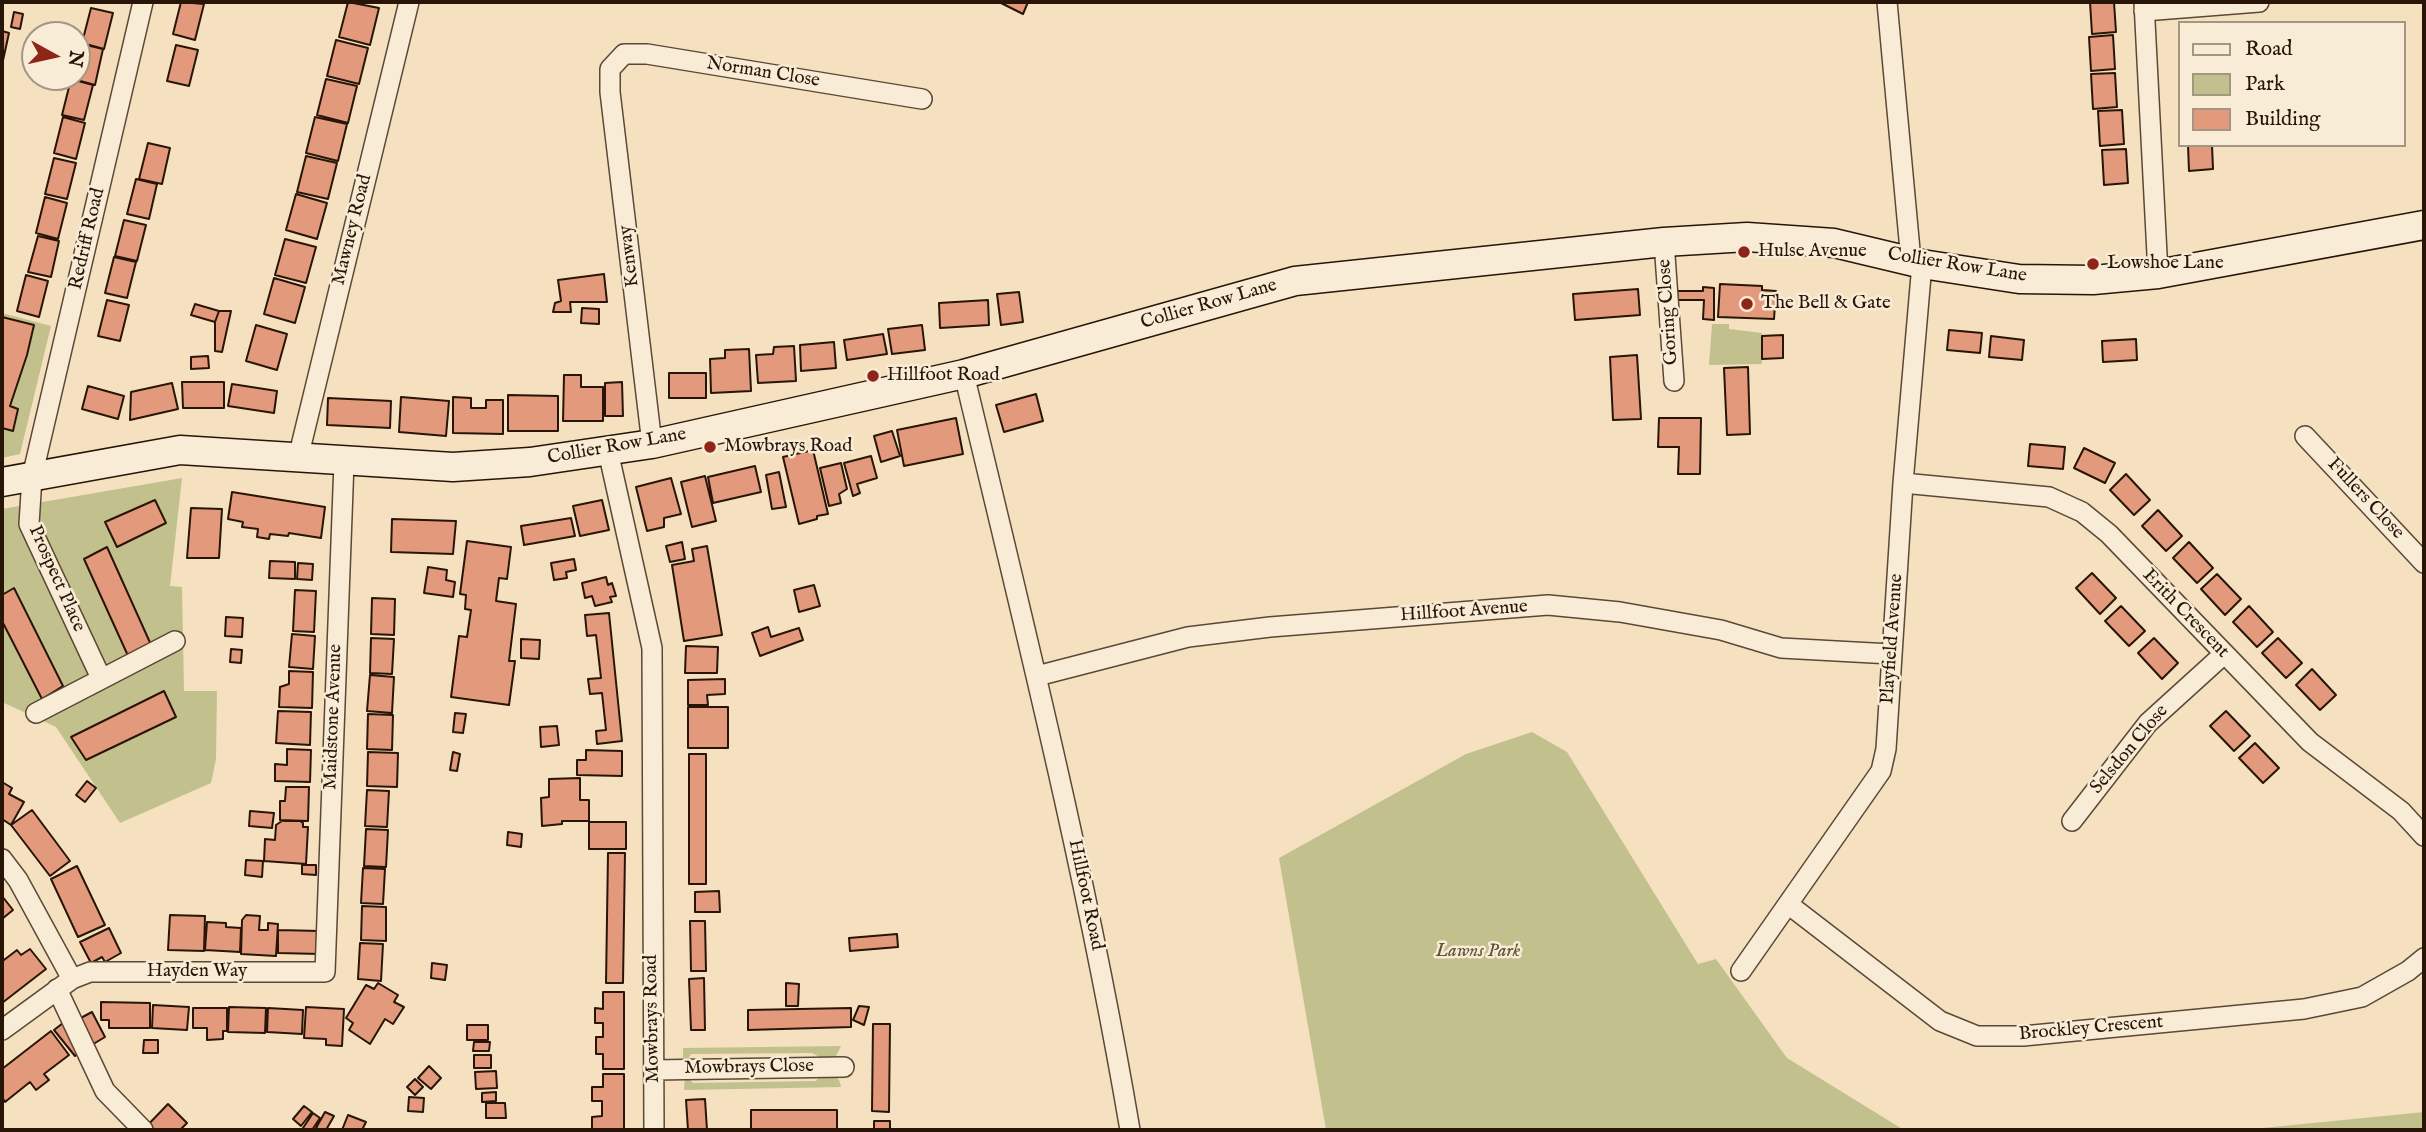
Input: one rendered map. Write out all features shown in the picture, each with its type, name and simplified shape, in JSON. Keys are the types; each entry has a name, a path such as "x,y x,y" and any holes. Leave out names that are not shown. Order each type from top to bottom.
{"main road":[{"name":"Collier Row Lane","path":"2,482 180,450 453,467 530,462 608,451 652,444 964,374 1295,281 1664,242 1747,237 1834,243 1917,262 2019,279 2093,279 2158,274 2424,225"}],"street":[{"name":"Redriff Road","path":"32,477 143,2"},
{"name":"Mawney Road","path":"298,458 409,2"},
{"path":"1887,2 1917,262"},
{"path":"2158,274 2144,6 2259,2"},
{"name":"Norman Close","path":"610,69 624,54 647,54 922,99"},
{"name":"Kenway","path":"610,69 610,92 652,444"},
{"name":"Goring Close","path":"1664,242 1675,381"},
{"name":"Playfield Avenue","path":"1741,971 1881,771 1886,749 1917,262"},
{"name":"Hillfoot Road","path":"964,374 1037,676 1110,1013 1130,1130"},
{"name":"Fullers Close","path":"2305,436 2424,563"},
{"name":"Mowbrays Road","path":"608,451 652,648 654,1130"},
{"name":"Maidstone Avenue","path":"325,972 344,462"},
{"name":"Prospect Place","path":"32,477 29,524 101,678"},
{"name":"Erith Crescent","path":"1903,484 2049,497 2082,512 2109,534 2310,742 2401,811 2424,836"},
{"name":"Hillfoot Avenue","path":"1037,676 1188,637 1270,627 1548,606 1620,612 1721,630 1781,648 1891,654"},
{"path":"36,713 175,641"},
{"name":"Selsdon Close","path":"2072,821 2148,723 2224,654"},
{"path":"2,859 18,880 64,984 105,1091 143,1130"},
{"name":"Brockley Crescent","path":"1788,904 1940,1021 1977,1036 2023,1036 2304,1009 2362,997 2408,971 2424,958"},
{"name":"Hayden Way","path":"64,984 90,972 325,972"},
{"path":"2,1030 64,984"},
{"name":"Mowbrays Close","path":"653,1070 844,1067"}],"green space":[{"path":"2,313 51,326 20,454 2,458"},
{"path":"1712,324 1729,324 1729,329 1762,333 1762,364 1709,365"},
{"path":"182,478 170,586 182,587 184,691 217,691 216,759 211,783 120,823 56,727 2,702 2,509"},
{"name":"Lawns Park","path":"1532,732 1567,752 1698,964 1716,959 1787,1058 1904,1130 1326,1130 1279,858 1466,754"},
{"path":"841,1046 834,1060 825,1060 812,1053 691,1054 686,1062 683,1061 683,1048"},
{"path":"822,1072 837,1078 841,1087 684,1090 685,1075 693,1083 816,1081"},
{"path":"2424,1112 2424,1130 2242,1130"}],"building":[{"path":"181,2 204,4 195,40 173,34"},
{"path":"348,2 379,8 370,45 339,37"},
{"path":"999,2 1028,2 1023,14"},
{"path":"2090,2 2114,2 2116,32 2092,34"},
{"path":"91,8 113,13 104,49 91,45 91,21 88,21"},
{"path":"14,12 23,14 20,29 11,27"},
{"path":"2,31 9,33 2,65"},
{"path":"2113,35 2115,69 2091,71 2089,37"},
{"path":"336,40 368,48 359,84 327,76"},
{"path":"176,45 198,50 189,86 167,81"},
{"path":"91,46 103,49 95,85 91,84"},
{"path":"2115,73 2117,107 2093,109 2091,74"},
{"path":"326,79 357,86 348,123 317,115"},
{"path":"93,85 84,120 62,115 68,91 91,91"},
{"path":"2122,110 2124,144 2100,146 2098,111"},
{"path":"63,117 85,123 76,159 54,153"},
{"path":"315,117 347,124 338,161 306,153"},
{"path":"148,143 170,148 162,184 139,179"},
{"path":"2188,147 2212,147 2213,169 2189,171"},
{"path":"2126,149 2128,183 2104,185 2102,150"},
{"path":"306,156 337,163 328,199 297,192"},
{"path":"54,158 76,163 67,199 45,194"},
{"path":"136,179 157,184 149,219 127,214"},
{"path":"296,194 327,203 317,239 286,230"},
{"path":"45,197 67,203 58,239 36,233"},
{"path":"124,220 146,225 137,261 115,256"},
{"path":"38,236 59,241 51,277 28,272"},
{"path":"285,239 316,247 306,283 275,275"},
{"path":"114,257 136,262 127,298 105,293"},
{"path":"604,274 607,302 570,302 571,312 553,312 555,303 561,301 558,280"},
{"path":"26,275 48,281 39,317 17,311"},
{"path":"274,278 305,287 295,323 264,314"},
{"name":"The Bell & Gate","path":"1720,284 1762,286 1762,290 1776,291 1774,319 1718,317"},
{"path":"1703,287 1714,288 1714,320 1703,319 1704,300 1677,300 1677,291 1703,291"},
{"path":"1638,289 1640,315 1575,320 1573,294"},
{"path":"1019,292 1023,322 1001,325 997,294"},
{"path":"107,300 129,305 120,341 98,336"},
{"path":"988,300 989,325 940,328 939,303"},
{"path":"195,304 219,311 215,322 191,315"},
{"path":"582,308 599,309 599,324 581,323"},
{"path":"219,311 231,311 222,352 215,351 215,322"},
{"path":"2,317 34,325 10,406 18,409 13,431 2,428"},
{"path":"256,325 287,334 277,370 246,361"},
{"path":"922,325 925,350 892,354 888,329"},
{"path":"1949,330 1982,333 1980,353 1947,350"},
{"path":"883,334 887,354 847,360 844,340"},
{"path":"1783,335 1783,358 1762,359 1762,336"},
{"path":"1991,336 2024,340 2022,360 1989,357"},
{"path":"2136,339 2137,360 2103,362 2102,341"},
{"path":"834,342 836,368 801,371 800,345"},
{"path":"794,346 796,381 758,383 756,355 773,354 774,347"},
{"path":"749,349 751,391 711,393 710,359 725,358 725,350"},
{"path":"1637,355 1641,419 1613,420 1610,357"},
{"path":"208,356 209,368 191,369 191,357"},
{"path":"1748,367 1750,434 1727,435 1724,368"},
{"path":"669,373 706,373 706,398 669,398"},
{"path":"564,375 581,375 581,387 603,387 603,421 563,421"},
{"path":"182,382 224,382 224,408 183,408"},
{"path":"622,382 623,416 605,416 605,383"},
{"path":"172,383 178,409 130,420 131,392"},
{"path":"232,384 277,391 274,413 228,406"},
{"path":"88,386 124,396 118,419 82,409"},
{"path":"1036,394 1043,421 1004,432 996,405"},
{"path":"508,395 558,396 558,431 508,431"},
{"path":"401,397 449,401 446,436 399,432"},
{"path":"453,397 471,398 471,408 486,408 486,400 503,400 503,434 453,433"},
{"path":"328,398 391,401 390,428 327,425"},
{"path":"956,418 963,454 904,466 897,430"},
{"path":"1659,418 1701,418 1700,474 1678,474 1679,447 1658,447"},
{"path":"892,431 900,456 881,462 874,436"},
{"path":"2030,444 2065,447 2063,469 2028,466"},
{"path":"2084,448 2115,463 2105,483 2074,468"},
{"path":"813,450 828,514 799,524 783,457"},
{"path":"871,456 877,478 857,484 860,493 853,496 844,463"},
{"path":"841,463 847,489 839,494 841,503 829,506 820,468"},
{"path":"755,466 761,492 713,503 708,477"},
{"path":"779,472 786,507 772,509 766,475"},
{"path":"2126,474 2150,500 2134,515 2110,490"},
{"path":"705,476 716,521 692,527 681,482"},
{"path":"671,478 681,514 664,518 664,527 647,531 636,487"},
{"path":"232,492 325,507 321,538 289,533 288,536 270,534 269,539 257,537 258,529 242,527 243,522 228,519"},
{"path":"155,500 166,523 117,547 105,522"},
{"path":"602,500 609,530 580,536 573,506"},
{"path":"191,508 222,509 219,558 187,558"},
{"path":"2158,510 2182,536 2166,551 2142,526"},
{"path":"571,518 575,536 524,545 521,526"},
{"path":"392,519 456,521 453,554 391,552"},
{"path":"467,541 511,547 507,579 499,578 496,601 516,604 509,661 515,661 509,705 451,697 459,636 467,637 471,610 465,609 466,595 460,594"},
{"path":"682,542 685,559 670,562 666,546"},
{"path":"2189,542 2213,568 2197,583 2173,558"},
{"path":"707,546 722,635 684,641 672,565 694,561 692,549"},
{"path":"107,547 152,647 129,658 84,559"},
{"path":"574,559 576,570 566,572 567,578 554,580 551,563"},
{"path":"270,561 295,562 295,579 269,578"},
{"path":"298,563 313,564 312,580 297,579"},
{"path":"428,567 447,570 446,580 455,582 453,597 424,593"},
{"path":"2092,573 2116,598 2100,614 2076,588"},
{"path":"2217,574 2241,599 2225,615 2201,589"},
{"path":"606,577 608,585 612,583 616,596 610,597 612,602 595,606 592,596 585,598 582,583"},
{"path":"814,585 820,606 799,612 794,590"},
{"path":"14,588 63,686 42,699 2,621 2,595"},
{"path":"295,590 316,591 314,632 293,631"},
{"path":"372,598 395,599 394,635 371,634"},
{"path":"2121,606 2145,631 2129,646 2105,621"},
{"path":"2249,606 2273,632 2257,647 2233,622"},
{"path":"609,613 622,741 597,744 596,731 606,730 602,693 590,694 588,679 601,678 596,635 587,636 585,615"},
{"path":"226,617 243,618 242,637 225,636"},
{"path":"768,627 771,637 799,628 803,640 760,656 752,633"},
{"path":"292,634 315,636 313,669 289,667"},
{"path":"371,638 394,639 392,674 370,673"},
{"path":"2154,638 2178,663 2162,679 2138,653"},
{"path":"2278,638 2302,663 2286,678 2262,653"},
{"path":"521,639 540,640 539,659 521,658"},
{"path":"686,646 718,647 717,673 685,673"},
{"path":"231,649 242,650 241,663 230,662"},
{"path":"2312,669 2336,695 2320,710 2296,685"},
{"path":"289,671 313,672 312,708 279,707 280,687 289,684"},
{"path":"370,675 394,677 392,713 367,711"},
{"path":"725,679 725,694 707,695 708,705 688,705 688,680"},
{"path":"164,691 176,717 86,760 71,737"},
{"path":"688,707 728,707 728,748 688,748"},
{"path":"278,711 311,712 310,745 276,743"},
{"path":"2226,711 2250,736 2234,751 2210,726"},
{"path":"455,713 466,714 463,733 453,732"},
{"path":"368,714 393,715 392,750 367,749"},
{"path":"557,726 559,745 541,747 540,727"},
{"path":"2255,743 2279,768 2263,783 2239,758"},
{"path":"287,749 311,750 310,782 275,781 275,764 287,765"},
{"path":"586,750 622,751 622,776 577,775 577,760 586,760"},
{"path":"368,752 398,753 397,787 367,786"},
{"path":"453,752 460,754 457,771 450,770"},
{"path":"689,754 706,754 706,884 689,884"},
{"path":"580,778 580,800 589,800 589,821 562,821 562,824 542,826 541,798 549,797 549,779"},
{"path":"87,781 96,788 85,802 76,795"},
{"path":"2,782 12,788 9,794 24,802 11,825 2,819"},
{"path":"286,787 309,787 308,821 280,820 280,801 285,801"},
{"path":"367,790 389,791 387,827 365,826"},
{"path":"32,810 70,861 50,876 11,825"},
{"path":"250,811 274,813 272,828 249,826"},
{"path":"282,821 300,821 303,827 308,827 306,864 264,861 265,839 275,840 276,825"},
{"path":"589,822 626,822 626,849 589,849"},
{"path":"366,829 388,830 386,867 364,866"},
{"path":"508,832 522,834 521,847 507,845"},
{"path":"608,853 625,853 623,983 606,983"},
{"path":"246,860 263,861 262,877 245,875"},
{"path":"302,865 316,865 316,875 302,874"},
{"path":"77,866 105,925 78,937 51,879"},
{"path":"363,868 385,869 383,904 361,903"},
{"path":"719,891 720,912 695,912 695,892"},
{"path":"2,896 13,910 2,919"},
{"path":"362,906 386,907 386,941 361,940"},
{"path":"170,915 205,916 204,951 168,950"},
{"path":"246,915 260,916 259,930 268,930 268,923 278,924 276,956 241,954 242,920"},
{"path":"690,921 705,921 706,971 691,971"},
{"path":"207,922 226,923 226,927 241,928 240,952 205,950"},
{"path":"109,928 121,953 105,962 102,957 91,963 80,942"},
{"path":"278,930 320,931 320,954 278,953"},
{"path":"897,934 898,947 850,951 849,938"},
{"path":"360,943 383,944 381,981 358,979"},
{"path":"30,949 46,969 2,1003 2,957 4,960 17,950 21,955"},
{"path":"432,963 447,965 445,980 431,978"},
{"path":"704,978 705,1030 691,1030 689,979"},
{"path":"378,983 398,995 394,1002 404,1007 393,1024 385,1019 370,1044 349,1030 353,1023 346,1018 366,985 374,989"},
{"path":"786,983 799,984 798,1006 786,1006"},
{"path":"603,992 624,992 624,1069 603,1069 603,1054 596,1054 596,1037 603,1037 603,1023 595,1023 595,1008 603,1009"},
{"path":"101,1002 150,1003 150,1028 109,1028 109,1020 101,1020"},
{"path":"153,1005 189,1007 187,1030 152,1028"},
{"path":"859,1006 869,1007 864,1025 853,1020"},
{"path":"229,1007 266,1008 265,1033 228,1032"},
{"path":"306,1007 344,1009 342,1046 326,1045 326,1039 304,1038"},
{"path":"193,1008 227,1008 227,1031 223,1031 223,1039 207,1040 207,1028 193,1028"},
{"path":"268,1008 303,1010 302,1034 267,1032"},
{"path":"851,1008 851,1027 748,1030 748,1010"},
{"path":"92,1012 105,1037 90,1046 77,1020"},
{"path":"63,1023 84,1049 75,1056 54,1030"},
{"path":"873,1024 890,1024 889,1112 872,1111"},
{"path":"467,1025 488,1025 488,1040 467,1040"},
{"path":"51,1031 69,1055 44,1074 49,1080 36,1090 30,1082 5,1102 2,1097 2,1069"},
{"path":"144,1040 158,1040 158,1053 143,1053"},
{"path":"474,1042 490,1042 489,1051 473,1051"},
{"path":"474,1055 491,1055 491,1068 474,1068"},
{"path":"429,1066 441,1078 431,1089 418,1078"},
{"path":"496,1071 497,1088 476,1089 475,1072"},
{"path":"603,1074 624,1074 624,1130 592,1130 592,1117 602,1116 602,1101 592,1101 592,1087 603,1087"},
{"path":"415,1079 423,1087 415,1095 407,1087"},
{"path":"496,1092 496,1101 482,1102 482,1093"},
{"path":"409,1097 424,1098 423,1112 408,1111"},
{"path":"705,1099 707,1130 688,1130 686,1100"},
{"path":"486,1103 505,1103 506,1118 486,1118"},
{"path":"168,1104 187,1123 180,1130 143,1130"},
{"path":"304,1106 312,1112 301,1126 293,1119"},
{"path":"751,1110 837,1110 837,1129 751,1129"},
{"path":"325,1112 334,1116 326,1130 320,1130 316,1128"},
{"path":"313,1113 320,1118 312,1130 303,1128"},
{"path":"348,1115 366,1122 362,1130 342,1130"},
{"path":"874,1121 890,1121 890,1130 874,1130"}],"place":[{"name":"Hulse Avenue","path":"1744,252"},
{"name":"Lowshoe Lane","path":"2093,264"},
{"name":"The Bell & Gate","path":"1747,304"},
{"name":"Hillfoot Road","path":"873,376"},
{"name":"Mowbrays Road","path":"710,447"}]}
